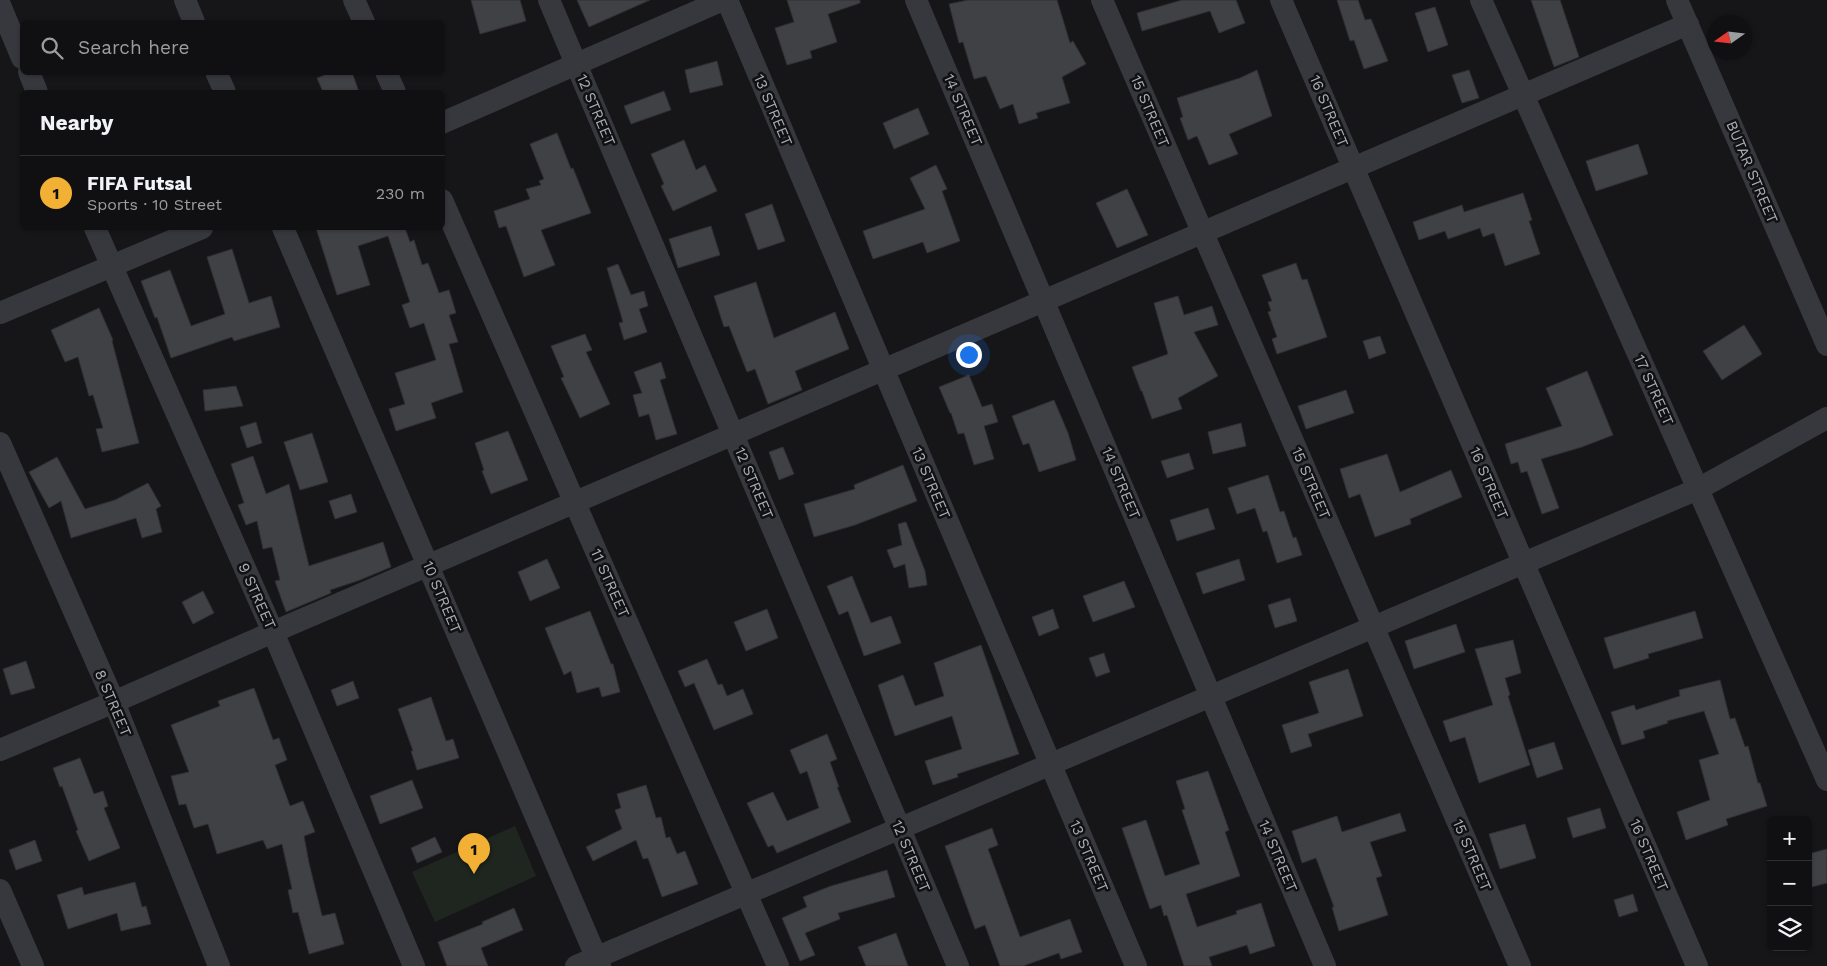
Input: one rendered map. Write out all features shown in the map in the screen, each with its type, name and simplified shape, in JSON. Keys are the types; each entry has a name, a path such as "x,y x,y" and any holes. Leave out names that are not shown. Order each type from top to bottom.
{"street":[{"path":"185,0 193,20"},
{"path":"354,0 363,20"},
{"name":"12 STREET","path":"549,0 958,966"},
{"path":"445,122 725,0"},
{"name":"13 STREET","path":"725,0 1136,966"},
{"name":"14 STREET","path":"916,0 1325,966"},
{"name":"15 STREET","path":"1102,0 1520,966"},
{"name":"16 STREET","path":"1281,0 1697,966"},
{"name":"17 STREET","path":"1481,0 1827,780"},
{"name":"BUTAR STREET","path":"1678,0 1827,345"},
{"path":"0,5 20,53"},
{"path":"0,750 1688,24"},
{"path":"30,75 36,90"},
{"path":"217,75 224,90"},
{"path":"387,75 394,90"},
{"name":"11 STREET","path":"445,207 778,966"},
{"name":"9 STREET","path":"96,230 273,632 414,966"},
{"path":"0,313 197,230"},
{"name":"10 STREET","path":"285,230 598,962"},
{"path":"576,966 598,962 746,894 1698,489 1827,418"},
{"name":"8 STREET","path":"0,443 114,702 219,966"},
{"path":"0,890 33,966"}],"shaded area":[{"path":"515,826 536,876 435,922 412,872"}],"building":[{"path":"471,0 520,0 526,21 480,34"},
{"path":"577,0 650,0 589,27"},
{"path":"787,0 860,0 860,3 828,14 837,42 810,51 812,58 787,65 775,28 794,22"},
{"path":"968,0 1057,0 1070,43 1073,41 1086,64 1062,77 1070,103 1036,113 1038,118 1019,124 1013,104 1000,109 986,76 974,79 963,42 959,43 949,4"},
{"path":"1182,0 1236,0 1245,23 1219,33 1210,11 1142,31 1137,13"},
{"path":"1337,0 1358,0 1365,20 1371,19 1388,61 1364,69 1354,40 1350,41"},
{"path":"1531,0 1560,0 1579,57 1554,67"},
{"path":"1435,7 1448,45 1428,52 1415,13"},
{"path":"717,61 723,85 690,93 685,70"},
{"path":"1257,70 1272,116 1229,134 1238,154 1209,165 1197,136 1188,140 1180,118 1183,117 1177,98 1240,78"},
{"path":"1469,70 1479,98 1462,103 1452,75"},
{"path":"324,75 353,75 358,90 322,90 317,78"},
{"path":"664,91 671,110 631,124 624,106"},
{"path":"918,108 929,134 894,149 883,123"},
{"path":"557,133 591,213 541,230 555,265 524,277 506,226 499,228 494,211 530,199 526,189 541,185 539,181 544,179 530,144"},
{"path":"684,140 696,170 705,165 717,191 673,211 661,186 664,184 651,154"},
{"path":"1638,144 1648,174 1596,191 1586,161"},
{"path":"936,165 947,189 942,191 960,241 927,253 923,242 873,259 863,231 925,209 910,178"},
{"path":"1127,189 1148,235 1117,248 1096,203"},
{"path":"1523,193 1532,220 1529,221 1540,254 1505,266 1494,233 1483,237 1480,228 1448,239 1445,231 1419,240 1413,222 1462,205 1464,212"},
{"path":"772,204 785,241 758,250 745,214"},
{"path":"711,226 720,255 678,268 669,239"},
{"path":"317,230 406,230 410,242 414,240 422,265 428,263 439,293 449,290 456,313 449,315 458,342 449,344 463,392 431,403 436,418 396,431 389,409 405,404 395,373 436,360 424,323 410,328 402,305 410,302 388,236 358,246 370,285 337,295"},
{"path":"232,249 249,303 271,296 280,327 234,341 232,337 171,358 157,317 155,318 141,281 170,270 191,326 225,314 207,257"},
{"path":"1296,263 1302,280 1307,279 1327,337 1277,354 1272,339 1277,337 1268,312 1271,311 1268,302 1272,301 1262,275"},
{"path":"618,264 631,295 644,291 648,306 639,309 647,332 624,340 619,323 623,322 607,268"},
{"path":"756,282 774,338 835,312 849,349 795,371 802,390 768,404 755,369 747,372 729,326 724,327 714,296"},
{"path":"1178,296 1184,315 1212,306 1218,325 1194,332 1218,376 1178,398 1182,409 1152,419 1132,367 1168,354 1154,303"},
{"path":"99,308 113,340 139,443 102,452 96,429 103,428 93,395 89,396 78,357 65,362 51,330"},
{"path":"1744,325 1762,354 1722,380 1703,351"},
{"path":"585,334 592,350 586,352 610,404 580,418 561,378 564,377 551,346"},
{"path":"1380,336 1386,353 1369,359 1363,341"},
{"path":"661,362 666,378 660,380 677,434 656,440 649,414 639,417 633,395 642,393 634,372"},
{"path":"1587,371 1613,435 1582,447 1541,459 1559,508 1542,514 1527,471 1521,473 1518,462 1511,464 1505,444 1562,426 1546,388"},
{"path":"969,375 982,407 992,404 998,422 984,426 994,459 974,465 964,433 958,434 939,387"},
{"path":"236,386 243,406 205,411 203,390"},
{"path":"1346,390 1354,413 1306,429 1298,406"},
{"path":"1054,400 1068,433 1076,460 1039,472 1029,443 1023,445 1012,416"},
{"path":"256,422 262,443 247,448 240,427"},
{"path":"1241,423 1246,446 1213,454 1208,432"},
{"path":"508,431 528,480 491,494 482,471 484,470 475,443"},
{"path":"312,433 328,482 300,490 284,442"},
{"path":"783,447 794,474 779,480 769,452"},
{"path":"1189,453 1194,469 1167,478 1161,461"},
{"path":"1387,454 1400,492 1451,470 1462,497 1410,519 1411,524 1375,537 1360,494 1349,498 1340,469"},
{"path":"253,456 266,494 289,484 309,566 383,542 391,567 330,590 331,593 286,612 275,581 280,580 272,547 263,549 257,521 246,525 238,505 244,503 231,464"},
{"path":"57,457 85,509 115,500 148,483 161,506 156,509 162,532 142,538 136,518 71,538 61,501 49,508 29,472"},
{"path":"903,465 917,501 855,525 814,537 804,504 855,489 854,485"},
{"path":"1268,475 1280,512 1284,511 1293,538 1296,537 1302,555 1277,563 1267,531 1263,532 1255,508 1237,514 1228,488"},
{"path":"351,494 357,512 335,519 329,501"},
{"path":"1208,508 1215,529 1177,541 1170,520"},
{"path":"906,522 925,571 927,585 909,588 905,564 894,568 887,550 902,545 898,524"},
{"path":"547,559 560,588 530,601 518,572"},
{"path":"1239,559 1245,580 1203,594 1196,573"},
{"path":"852,576 871,623 891,616 901,643 864,656 848,611 839,615 827,586"},
{"path":"1124,581 1135,607 1093,622 1083,596"},
{"path":"203,591 214,613 193,624 182,602"},
{"path":"1290,598 1297,621 1275,628 1268,605"},
{"path":"767,609 778,638 746,651 734,622"},
{"path":"1053,609 1059,628 1039,636 1032,617"},
{"path":"590,611 611,664 613,664 620,692 602,697 599,687 577,693 571,671 564,675 545,628"},
{"path":"1695,611 1703,638 1648,654 1649,658 1614,669 1604,638"},
{"path":"1456,624 1465,652 1414,669 1405,641"},
{"path":"1513,640 1521,673 1505,678 1510,695 1508,696 1530,765 1479,783 1465,737 1450,742 1443,721 1493,705 1475,649"},
{"path":"981,645 1019,754 957,774 958,777 933,785 925,761 962,749 952,716 895,736 878,685 903,675 915,706 944,696 934,663"},
{"path":"1104,653 1110,672 1096,677 1089,658"},
{"path":"707,659 718,685 722,684 727,696 743,689 753,714 714,730 694,683 685,687 678,671"},
{"path":"26,661 35,688 11,695 3,669"},
{"path":"1348,669 1363,716 1308,734 1312,746 1291,753 1282,725 1319,713 1309,682"},
{"path":"1720,680 1730,719 1735,718 1745,747 1748,746 1758,783 1760,783 1767,806 1726,819 1728,825 1686,840 1677,812 1710,800 1699,760 1719,754 1704,711 1667,721 1668,723 1643,731 1645,738 1622,745 1611,712 1634,705 1636,710 1680,696 1679,690"},
{"path":"353,681 359,698 337,706 331,690"},
{"path":"254,688 273,740 279,738 287,760 275,765 290,806 303,801 315,832 304,836 322,916 335,913 344,944 309,954 298,912 293,913 288,890 292,889 282,844 267,849 263,840 217,854 208,824 194,828 186,804 179,805 171,776 189,772 171,725 220,706 218,701"},
{"path":"431,697 446,741 453,739 459,758 417,770 411,751 413,751 398,709"},
{"path":"827,734 837,759 830,762 839,787 837,787 851,822 777,853 773,845 768,847 747,803 773,792 787,821 819,808 807,771 800,774 790,750"},
{"path":"1554,742 1563,769 1537,778 1528,750"},
{"path":"80,758 94,794 103,791 108,806 104,808 120,848 89,861 76,831 78,830 62,786 60,787 53,768"},
{"path":"1208,771 1229,830 1225,832 1240,876 1186,894 1197,927 1237,914 1236,911 1261,903 1275,946 1250,954 1247,945 1209,957 1212,966 1184,966 1167,915 1164,916 1161,905 1150,909 1122,828 1146,820 1165,876 1200,864 1182,810 1185,809 1176,781"},
{"path":"412,780 423,808 380,824 370,796"},
{"path":"646,785 656,818 661,817 666,838 670,837 677,854 685,851 698,884 662,897 648,858 643,859 636,840 593,861 586,847 622,829 615,810 621,808 617,794"},
{"path":"1600,808 1606,828 1573,838 1567,818"},
{"path":"1400,813 1406,831 1370,842 1382,876 1376,878 1388,915 1339,931 1332,907 1334,907 1316,858 1302,863 1292,831 1337,816 1342,832"},
{"path":"1525,824 1536,858 1500,869 1489,834"},
{"path":"992,828 998,845 988,849 1020,937 1070,919 1082,952 1061,959 1059,953 1023,966 1000,966 985,925 975,929 945,846"},
{"path":"435,837 442,852 417,863 411,848"},
{"path":"35,840 42,861 16,870 9,850"},
{"path":"1827,849 1827,883 1812,887 1812,861 1812,853"},
{"path":"887,870 895,897 838,913 840,919 805,933 815,955 800,961 782,918 807,907 803,897 831,886"},
{"path":"135,882 142,907 146,906 151,924 121,931 117,913 68,929 57,895 82,887 84,895"},
{"path":"1633,894 1638,911 1619,917 1614,900"},
{"path":"514,908 523,930 481,948 488,966 447,966 438,942 483,924 482,922"},
{"path":"896,933 908,966 866,966 858,947"}],"place":[{"name":"FIFA Futsal","path":"474,874"}]}
